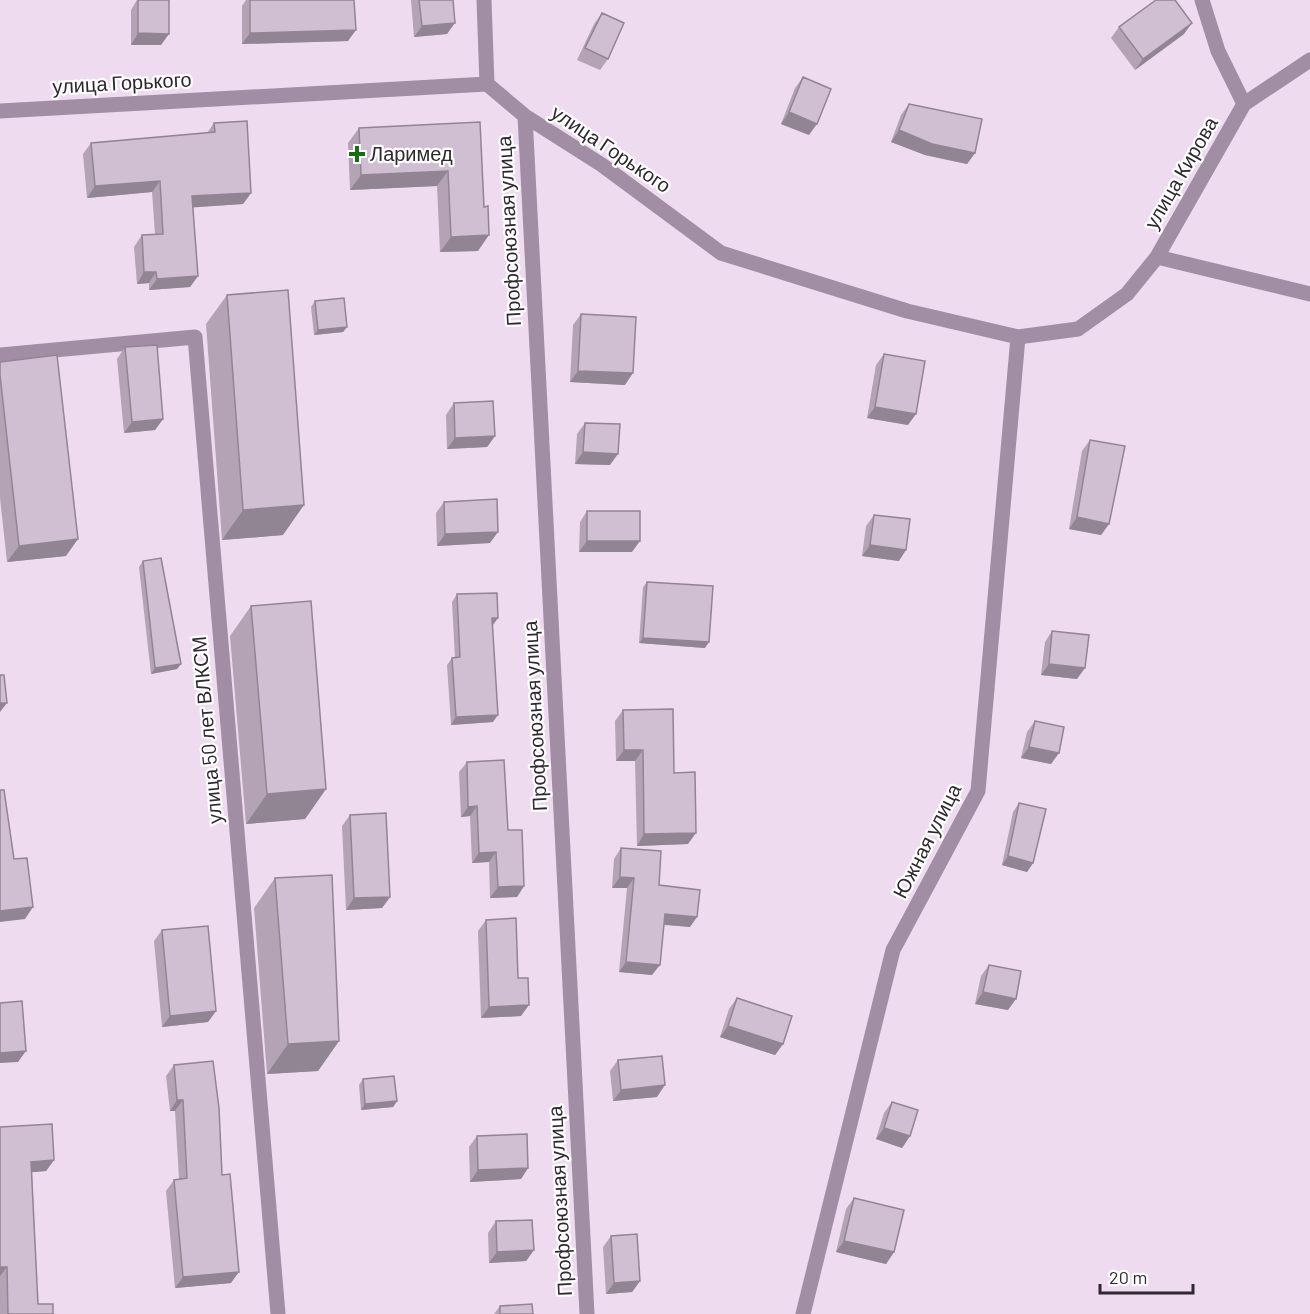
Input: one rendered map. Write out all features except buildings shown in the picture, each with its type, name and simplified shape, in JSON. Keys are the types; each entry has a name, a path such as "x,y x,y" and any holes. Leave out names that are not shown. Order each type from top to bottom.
{"street":[{"path":"484,0 487,84"},
{"path":"1202,0 1218,51 1244,104"},
{"name":"улица Кирова","path":"1310,60 1244,104 1157,257 1310,294"},
{"name":"улица Горького","path":"0,111 487,84 525,116 602,165 721,253 907,311 1018,337 1078,329 1126,294 1157,257"},
{"name":"Профсоюзная улица","path":"525,116 587,1314"},
{"name":"улица 50 лет ВЛКСМ","path":"0,355 195,337 278,1314"},
{"name":"Южная улица","path":"803,1314 894,950 978,791 1018,337"}],"place":[{"name":"Ларимед","path":"357,154"}]}
